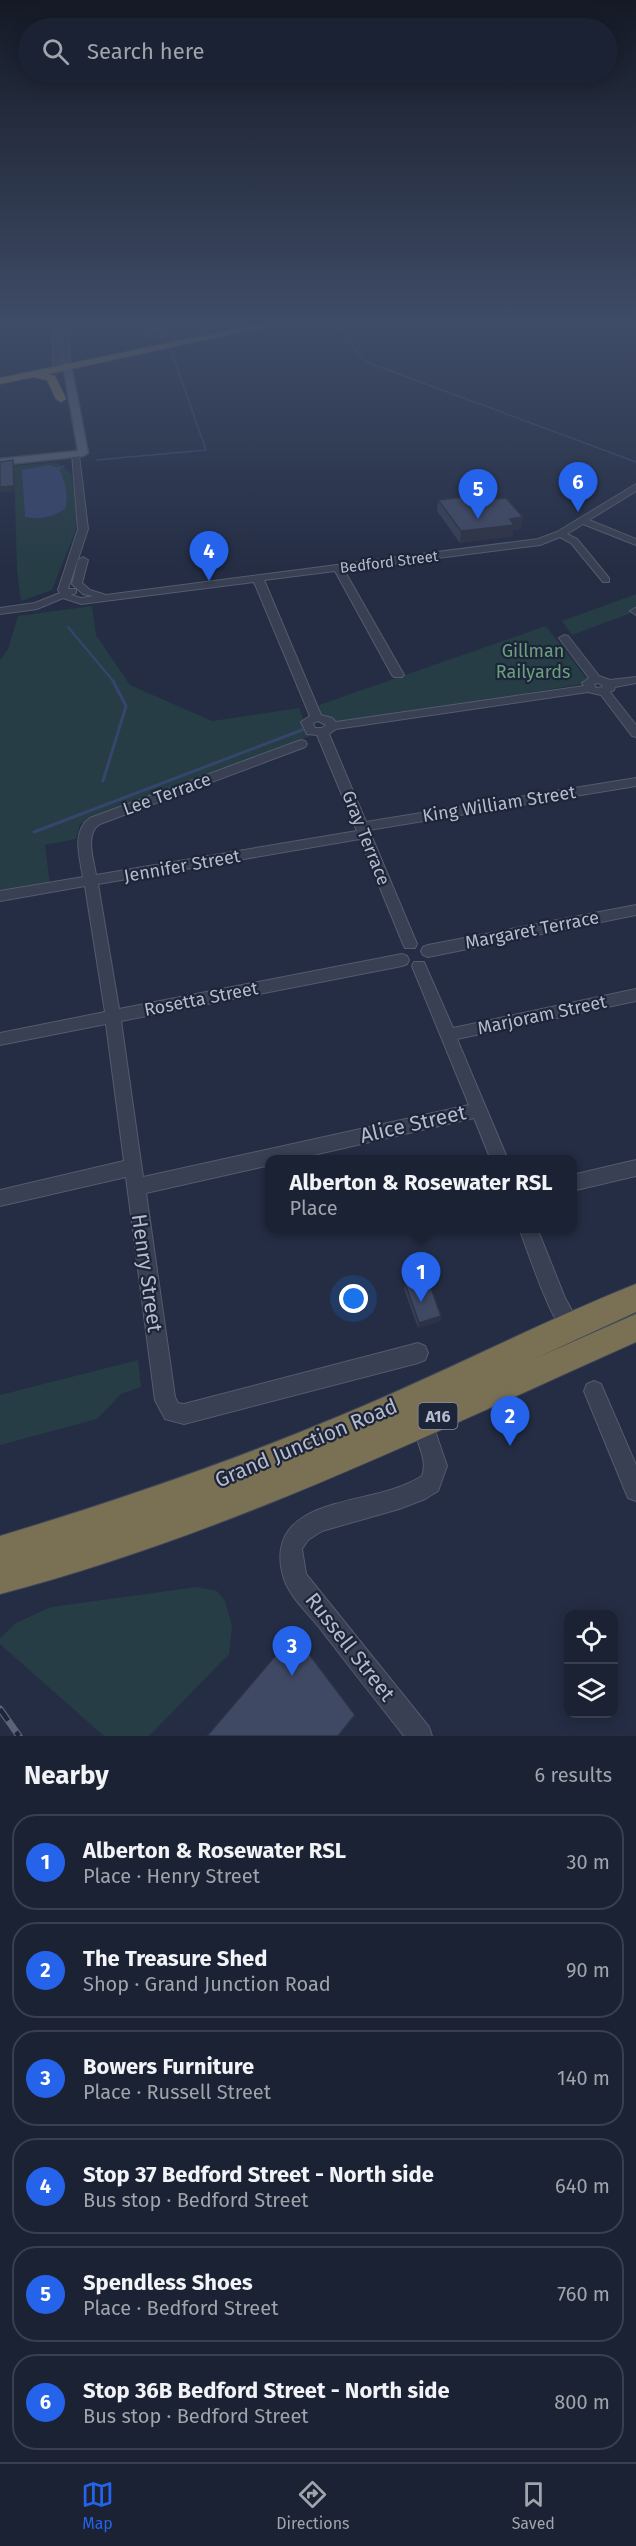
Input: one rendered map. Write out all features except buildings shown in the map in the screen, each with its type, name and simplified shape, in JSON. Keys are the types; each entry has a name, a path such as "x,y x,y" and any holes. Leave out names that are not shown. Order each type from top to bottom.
{"highway":[{"name":"Grand Junction Road","path":"0,1578 50,1565 209,1512 292,1480 423,1423 577,1337 636,1298"},
{"name":"Grand Junction Road","path":"0,1552 105,1521 205,1485 458,1380 577,1337 636,1328"}],"main road":[{"path":"64,407 77,451"},
{"path":"69,407 77,451"},
{"path":"0,460 77,451"},
{"path":"46,456 65,460 78,470"}],"street":[{"path":"65,594 83,529 77,451"},
{"path":"77,451 93,525 76,577 79,587"},
{"name":"Bedford Street","path":"127,595 532,543 560,534 636,487"},
{"path":"582,520 636,542"},
{"path":"560,534 574,541 606,580"},
{"path":"339,569 398,675"},
{"path":"258,579 316,717"},
{"path":"0,611 65,594 79,587 99,595 127,595"},
{"path":"65,594 84,601 127,595"},
{"path":"564,638 593,684 607,688 636,680"},
{"name":"Lee Terrace","path":"90,881 84,840 89,825 95,821 301,744 324,733 593,684"},
{"path":"607,688 636,734"},
{"path":"316,717 325,718 324,733 306,725 316,717"},
{"name":"Gray Terrace","path":"324,733 410,944"},
{"name":"King William Street","path":"363,831 636,782"},
{"name":"Jennifer Street","path":"0,896 363,831"},
{"name":"Henry Street","path":"90,881 113,1017 165,1400 172,1412 184,1414 418,1353"},
{"name":"Margaret Terrace","path":"428,951 636,910"},
{"path":"410,944 420,945 428,951 427,962 419,966 410,966 402,960 400,951 410,944"},
{"name":"Rosetta Street","path":"0,1039 402,960"},
{"path":"419,966 498,1155"},
{"name":"Marjoram Street","path":"448,1035 636,995"},
{"name":"Alice Street","path":"278,1155 479,1110"},
{"name":"Alice Street","path":"135,1187 265,1158"},
{"path":"0,1198 133,1167"},
{"path":"577,1182 636,1168"},
{"path":"530,1233 558,1304 577,1337"},
{"path":"594,1391 636,1490"},
{"name":"Russell Street","path":"420,1736 296,1580 290,1553 293,1541 314,1523 413,1492 430,1483 436,1466 423,1423"}],"green space":[{"path":"57,463 72,474 77,516 75,532 52,590 21,601 17,570 14,466"},
{"path":"636,594 636,611 572,635 562,621"},
{"path":"92,606 96,635 130,685 212,721 299,708 310,736 80,824 76,839 45,845 50,885 0,893 0,660 8,649 18,616"},
{"name":"Gillman Railyards","path":"546,626 586,678 582,684 336,725 320,715 319,705"},
{"path":"138,1360 141,1387 121,1394 97,1419 0,1445 0,1395"},
{"path":"197,1587 217,1591 225,1601 232,1626 229,1654 149,1736 104,1736 0,1644 0,1638 16,1623 51,1607"}],"water":[{"path":"49,465 59,468 63,478 66,493 65,509 46,517 25,517 22,470"}],"waterway":[{"path":"96,460 206,450 191,407"},
{"path":"488,407 636,462"},
{"path":"59,468 64,466"},
{"path":"68,627 114,682"},
{"path":"103,781 126,706 113,681"},
{"path":"34,832 302,730"}],"railway":[{"path":"0,1709 19,1736"}],"place":[{"name":"Stop 36B Bedford Street - North side","path":"578,512"},
{"name":"Spendless Shoes","path":"478,519"},
{"name":"Stop 37 Bedford Street - North side","path":"209,581"},
{"name":"Alberton & Rosewater RSL","path":"421,1302"},
{"name":"The Treasure Shed","path":"510,1446"},
{"name":"Bowers Furniture","path":"292,1676"}]}
